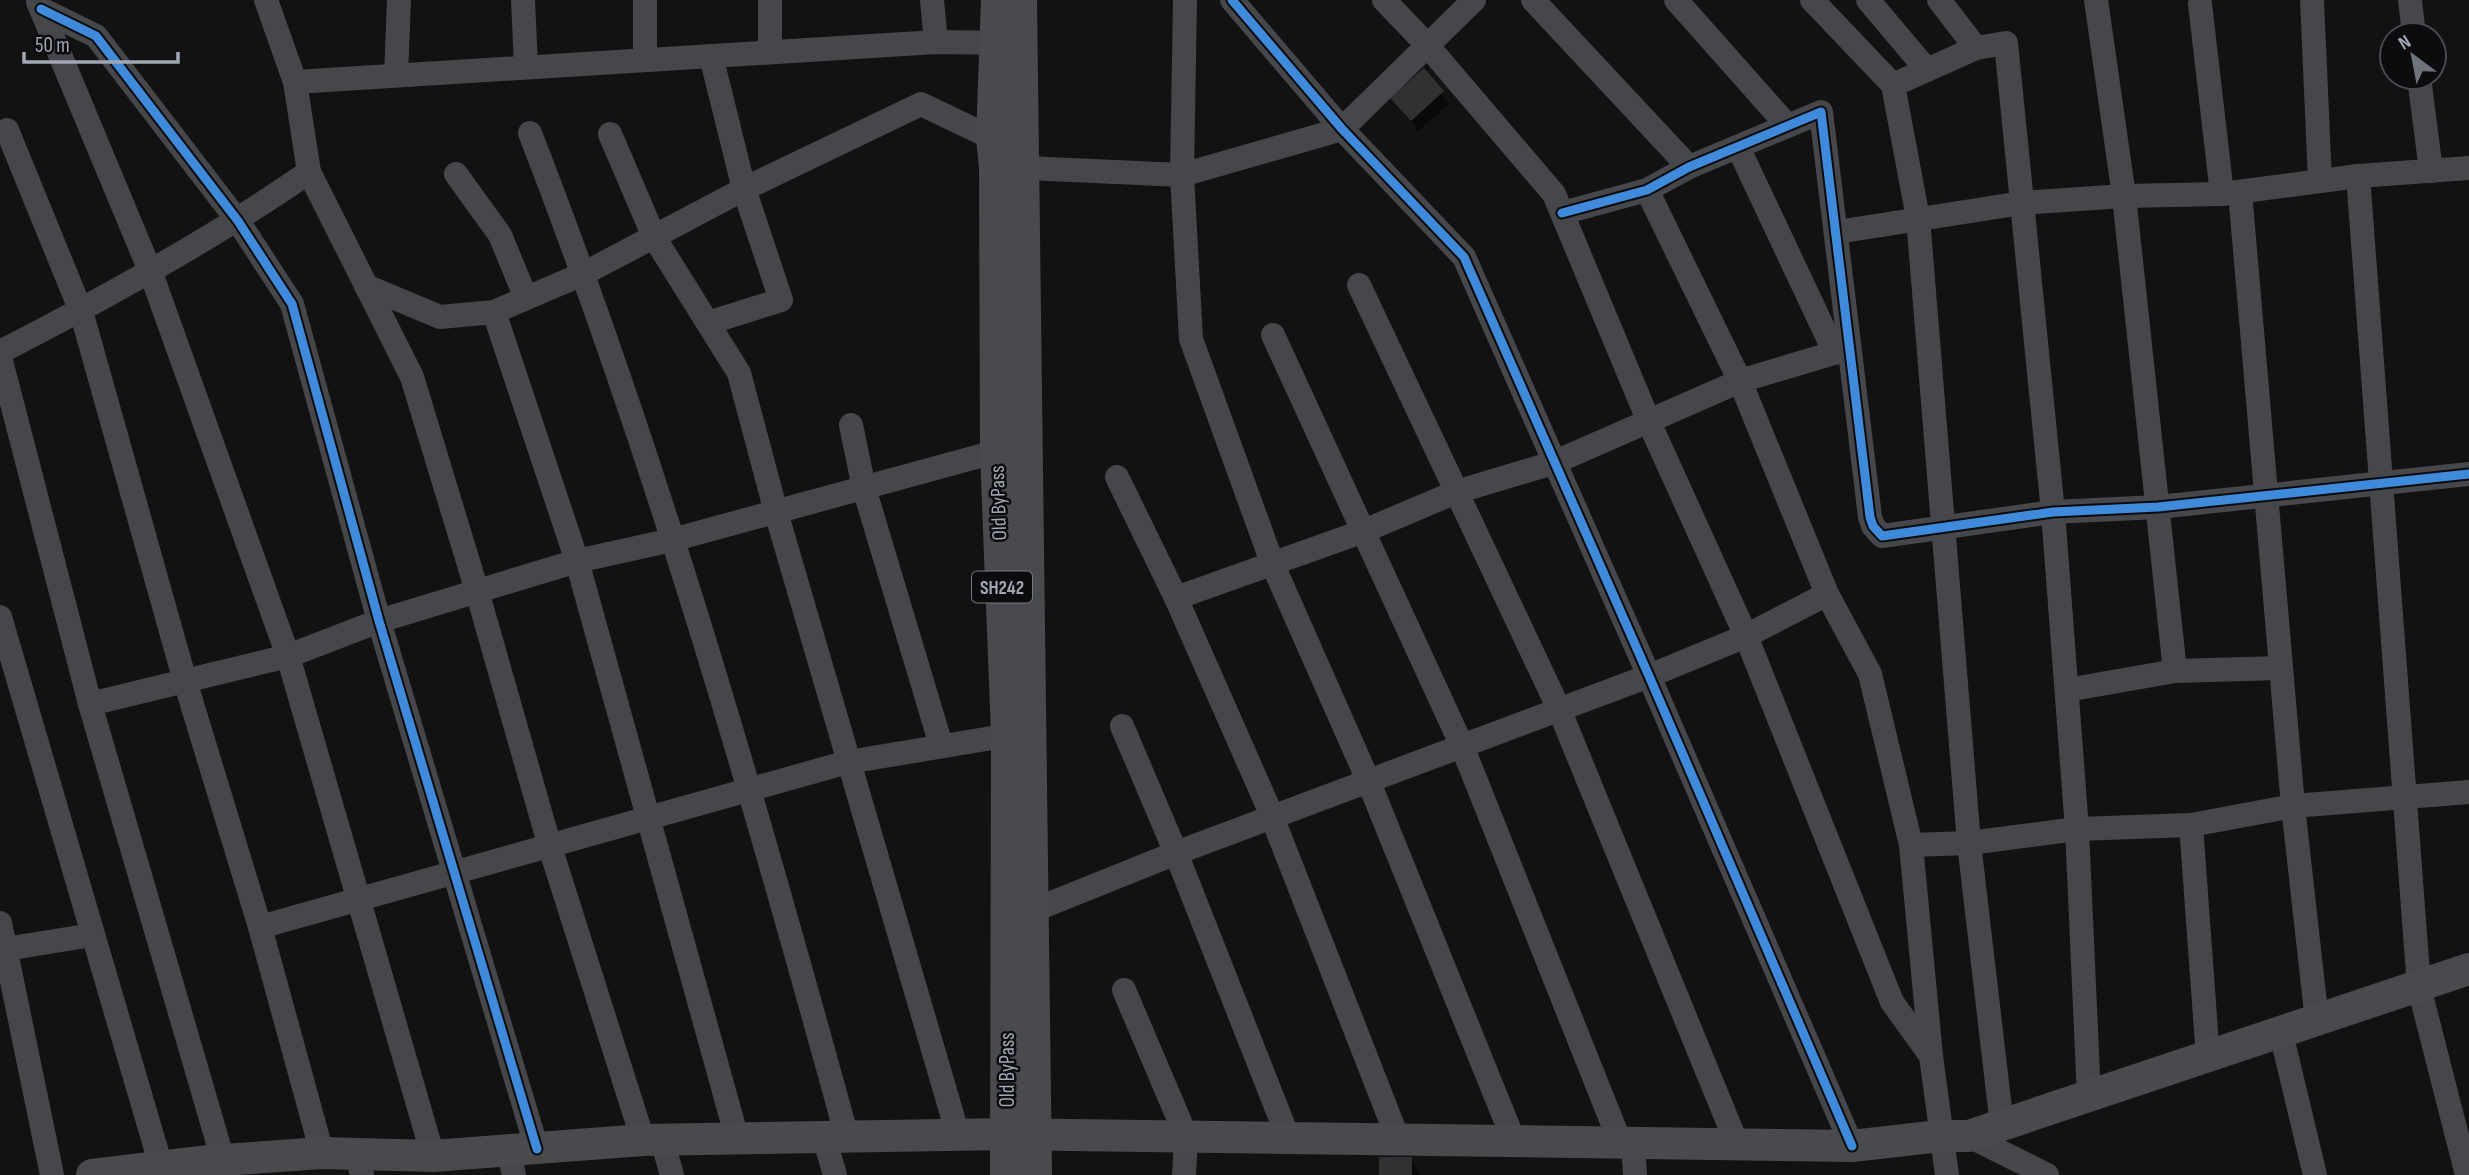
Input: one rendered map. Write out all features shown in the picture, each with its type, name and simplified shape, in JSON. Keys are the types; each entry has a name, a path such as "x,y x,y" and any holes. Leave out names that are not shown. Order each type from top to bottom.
{"main road":[{"name":"Old ByPass","path":"997,0 1009,43 1009,154 996,452 1019,733"},
{"name":"Old ByPass","path":"1009,43 1021,0"},
{"name":"Old ByPass","path":"1009,154 1027,443 1019,733 1021,1134 1036,1175"},
{"path":"92,1175 322,1153 359,1164 433,1156 520,1158 652,1140 737,1138 1021,1134 1852,1146 1955,1136 2001,1126 2469,969"},
{"name":"Old ByPass","path":"1006,1175 1021,1134"}],"street":[{"path":"266,0 295,82 309,172 412,377 550,847 652,1140 672,1175"},
{"path":"396,75 399,0"},
{"path":"523,0 526,67"},
{"path":"645,0 645,60"},
{"path":"770,0 770,52"},
{"path":"932,0 936,42"},
{"path":"1185,0 1182,175 1191,340 1273,565 1368,780 1514,1141"},
{"path":"1232,0 1342,129 1464,257 1553,463 1650,676 1852,1146"},
{"path":"1384,0 1427,45 1554,194 1648,422 1746,636 1892,1002 1931,1056"},
{"path":"366,286 440,317 494,312 585,273 744,188 921,104 1009,154 1182,175 1342,129 1474,0"},
{"path":"1533,0 1689,167"},
{"path":"1676,0 1786,124"},
{"path":"1812,0 1893,85 1918,218 1969,843 2001,1126"},
{"path":"1868,0 1927,70"},
{"path":"1939,0 1976,48"},
{"path":"2096,0 2124,196 2175,671"},
{"path":"2312,0 2320,181"},
{"path":"2410,0 2412,21"},
{"path":"2200,4 2231,193 2267,494 2293,806 2317,1021"},
{"path":"39,5 96,36 238,221 292,304 379,621 453,874 520,1158"},
{"path":"39,5 151,273 288,656 433,1156"},
{"path":"295,82 936,42 1009,43"},
{"path":"1893,85 1976,48 2006,43 2053,512 2077,829 2089,1097"},
{"path":"708,323 781,300 744,188 711,56"},
{"path":"2421,91 2431,171"},
{"path":"1562,213 1647,190 1689,167 1821,111 1836,232 1841,351 1873,526 1882,536 1891,537 1942,525 2053,512 2158,507 2469,474"},
{"path":"7,130 80,311 185,681 260,927 322,1153"},
{"path":"530,133 585,273 751,789 835,1137 835,1175"},
{"path":"610,134 654,237 740,373 776,512 958,1135"},
{"path":"1738,147 1841,351"},
{"path":"1836,232 2022,203 2124,196 2231,193 2358,176 2469,168"},
{"path":"215,1165 90,704 0,355 151,273 238,221 309,172"},
{"path":"456,174 500,235 526,298"},
{"path":"2358,176 2380,485 2407,796 2419,987 2467,1175"},
{"path":"1647,190 1740,381 1827,594 1870,674 1911,845 1931,1056 1955,1136 1947,1175"},
{"path":"1359,285 1559,709 1737,1144"},
{"path":"494,312 577,561 737,1138"},
{"path":"1273,335 1462,746 1627,1142 1635,1175"},
{"path":"1176,598 1364,531 1456,492 1553,463 1740,381 1841,351"},
{"path":"851,425 864,488 941,746"},
{"path":"90,704 288,656 379,621 577,561 672,540 1027,443"},
{"path":"1116,477 1176,598 1272,817 1398,1139"},
{"path":"1020,915 1368,780 1650,676 1746,636 1827,594"},
{"path":"0,617 7,665 92,935 145,1170"},
{"path":"2067,690 2175,671 2281,668"},
{"path":"1122,726 1176,853 1288,1137"},
{"path":"260,927 361,901 848,761 1019,733"},
{"path":"1911,845 1969,843 2077,829 2191,825 2293,806 2469,792"},
{"path":"2191,825 2208,1058"},
{"path":"0,923 3,950 52,1175"},
{"path":"3,950 92,935"},
{"path":"1124,990 1186,1136 1184,1175"},
{"path":"2281,1033 2315,1175"},
{"path":"1955,1136 2047,1175"}],"building":[{"path":"1424,68 1444,91 1411,121 1390,98"},
{"path":"1379,1157 1412,1157 1412,1175 1379,1175"}],"cycle path":[{"path":"1232,0 1342,129 1464,257 1852,1146"},
{"path":"41,9 96,36 238,221 292,304 379,621 537,1149"},
{"path":"1562,213 1647,190 1689,167 1821,112 1870,517 1873,526 1882,536 2053,512 2158,507 2469,474"}]}
